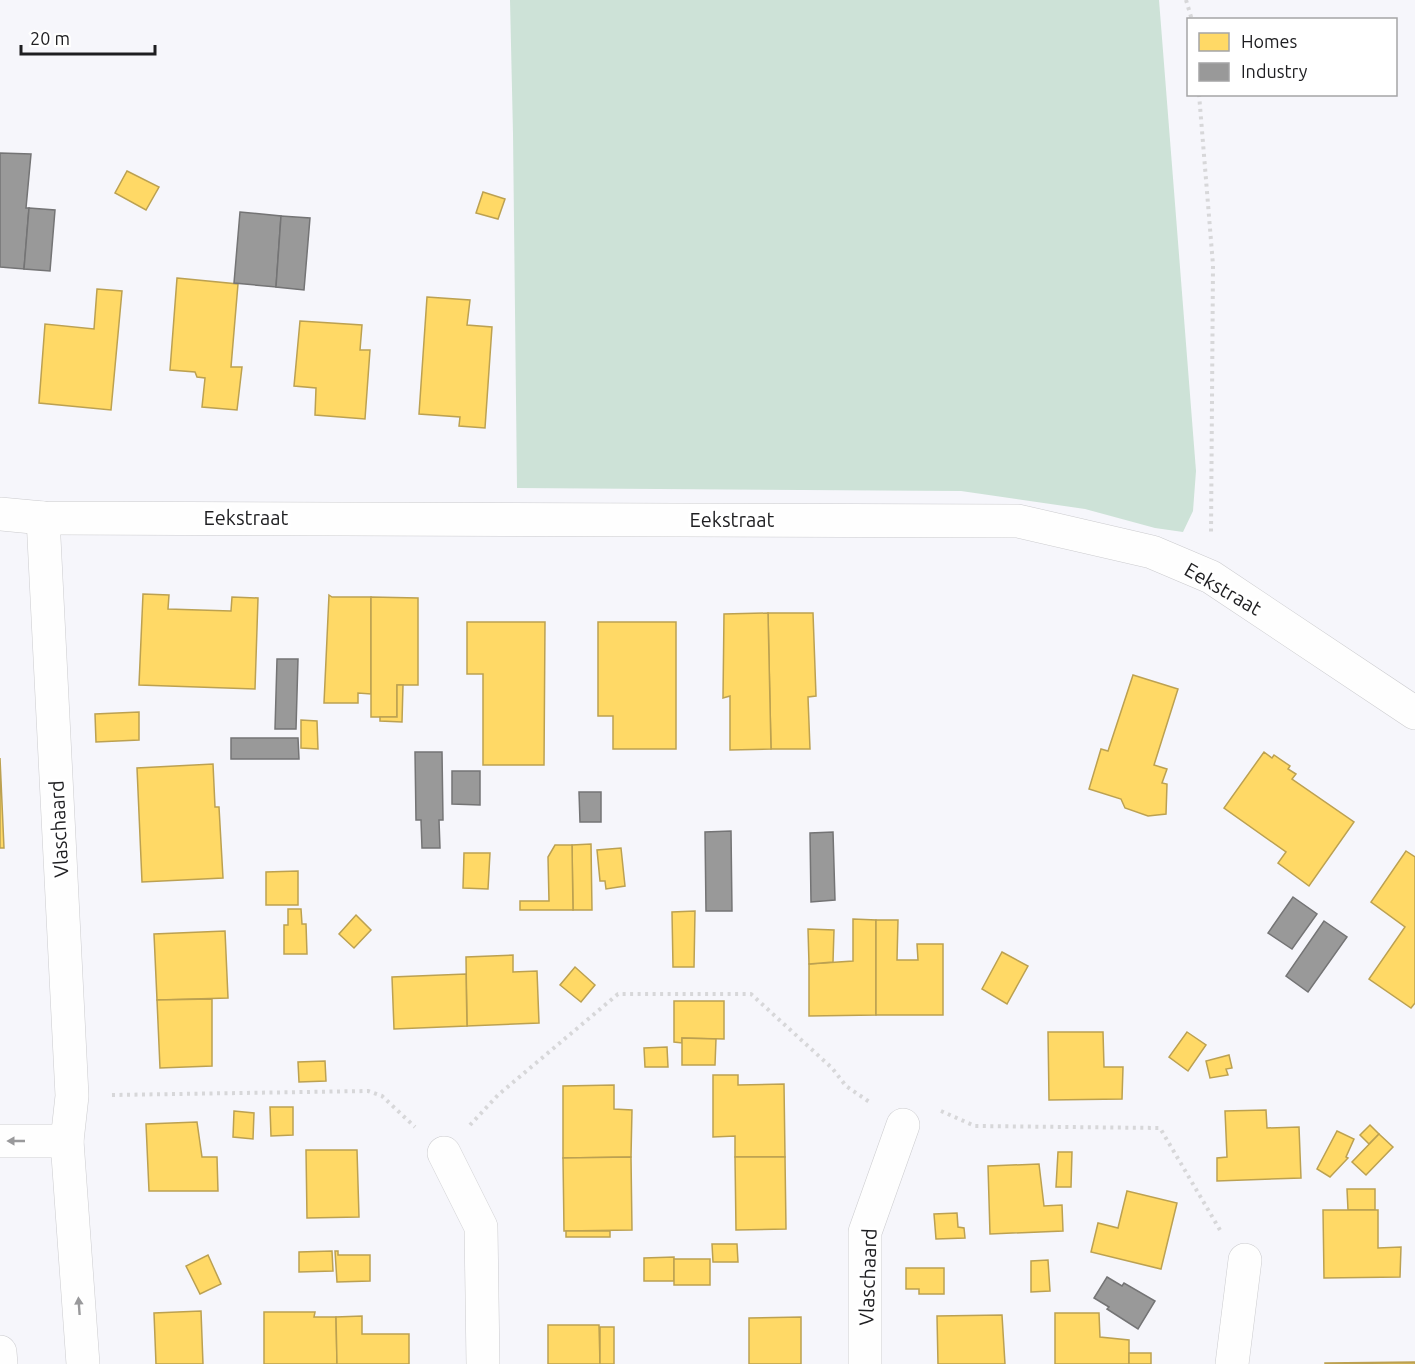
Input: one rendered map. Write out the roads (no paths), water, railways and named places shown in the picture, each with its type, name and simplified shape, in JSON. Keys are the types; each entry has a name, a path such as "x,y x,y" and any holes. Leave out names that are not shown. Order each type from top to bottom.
{"street":[{"name":"Eekstraat","path":"0,514 43,518 1018,521 1152,552 1211,577 1415,713"},
{"name":"Vlaschaard","path":"43,518 72,1096 67,1141 83,1364"},
{"name":"Vlaschaard","path":"865,1364 865,1232 903,1125"},
{"path":"0,1141 67,1141"},
{"path":"444,1153 481,1227 483,1364"},
{"path":"1232,1364 1245,1260"},
{"path":"0,1352 1,1364"}]}
